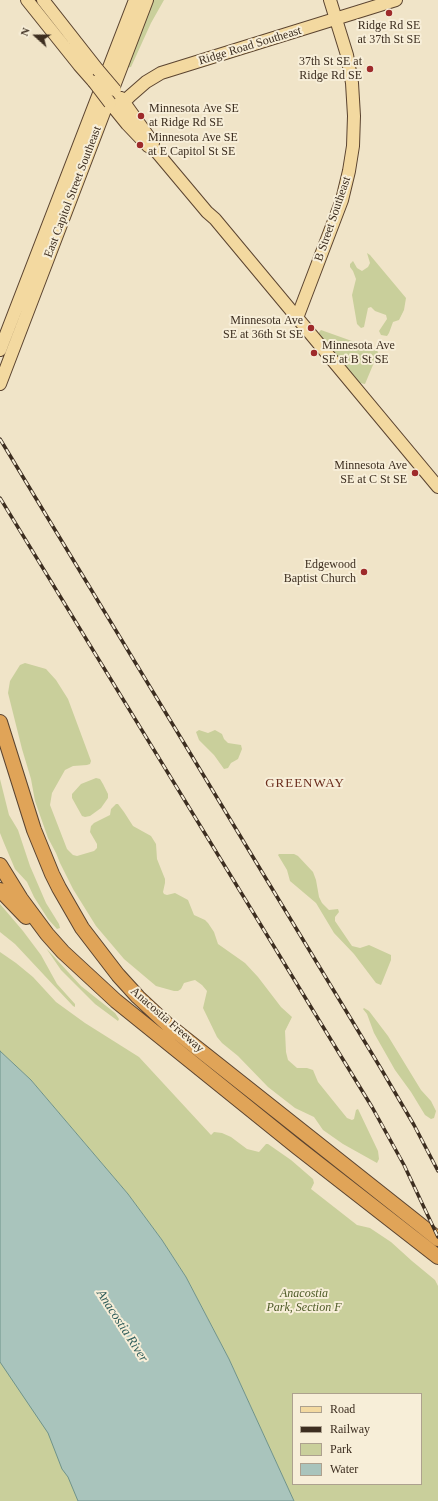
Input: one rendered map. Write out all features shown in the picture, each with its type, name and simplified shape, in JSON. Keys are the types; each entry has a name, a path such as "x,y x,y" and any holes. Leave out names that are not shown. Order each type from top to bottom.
{"highway":[{"name":"Anacostia Freeway","path":"0,722 34,830 59,888 87,934 109,964 138,997 168,1025 438,1239"},
{"name":"Anacostia Freeway","path":"0,865 28,908 58,946 111,996 297,1147 438,1257"},
{"path":"0,890 46,937 58,946"}],"main road":[{"path":"43,0 124,102 152,141 155,150"},
{"path":"110,63 128,0"},
{"path":"0,350 135,0"},
{"name":"East Capitol Street Southeast","path":"0,384 147,0"},
{"name":"B Street Southeast","path":"297,318 338,209 346,184 352,154 354,116 353,91 347,55 330,0"},
{"name":"Ridge Road Southeast","path":"119,114 124,102 146,82 161,73 396,0"},
{"path":"32,2 79,65 119,114 148,146 155,150 207,212 215,219 438,487"},
{"path":"207,212 211,221 438,493"}],"green space":[{"path":"153,0 164,0 151,23 131,67 126,68"},
{"path":"367,253 406,298 404,310 399,320 393,322 387,336 381,335 379,331 387,319 386,315 375,311 371,307 368,308 364,327 361,328 357,324 352,295 356,279 350,264 353,261 357,268 362,271 368,267 370,263"},
{"path":"321,330 377,350 378,353 365,384 360,383 319,335"},
{"path":"25,663 46,669 56,680 68,699 91,761 90,764 73,766 65,770 52,793 50,805 67,849 73,855 77,856 94,851 97,848 97,844 90,832 91,826 110,815 111,809 116,804 118,804 133,826 151,836 156,844 157,859 165,879 164,894 167,895 175,893 188,900 194,915 208,923 214,932 218,944 245,963 281,1007 292,1017 285,1031 288,1060 297,1068 307,1068 313,1070 318,1082 347,1118 352,1120 354,1119 356,1110 358,1109 378,1151 379,1159 377,1163 343,1144 323,1130 314,1117 295,1108 268,1087 238,1056 222,1043 217,1037 203,1008 207,991 202,985 195,980 191,981 184,983 178,991 156,986 124,959 96,926 73,889 60,863 48,838 35,801 31,779 8,693 10,681 20,665"},
{"path":"199,730 208,733 215,730 222,734 228,743 241,745 242,749 238,759 231,763 228,768 224,769 214,755 199,740 196,732"},
{"path":"96,778 100,779 103,784 108,794 108,798 101,808 90,816 85,817 82,816 72,798 72,794 81,784"},
{"path":"0,779 9,815 18,830 30,866 46,903 60,928 57,929 48,919 34,897 27,882 15,869 4,843 0,833"},
{"path":"294,854 298,856 313,872 319,897 322,903 329,910 338,909 339,912 335,917 335,921 352,946 360,948 369,945 391,955 391,960 381,985 376,983 354,954 334,933 316,903 290,881 287,870 278,855"},
{"path":"0,904 41,955 57,984 75,1004 75,1007 15,944 0,932"},
{"path":"46,948 81,986 115,1013 119,1019 118,1021 95,1004 61,970"},
{"name":"Anacostia Park, Section F","path":"0,952 33,977 56,1002 85,1023 139,1057 211,1135 214,1132 222,1133 231,1137 247,1149 259,1152 266,1144 268,1144 291,1160 313,1179 314,1183 311,1189 357,1225 370,1228 391,1242 435,1280 438,1286 438,1501 294,1501 229,1359 186,1277 162,1240 128,1194 31,1080 0,1051"},
{"path":"364,1008 369,1011 388,1036 421,1090 431,1101 436,1111 434,1118 431,1119 425,1115 395,1070 374,1033 367,1014 363,1009"},
{"path":"0,1279 124,1501 0,1501"}],"water":[{"name":"Anacostia River","path":"0,1051 31,1080 128,1194 162,1240 186,1277 229,1359 294,1501 78,1501 68,1477 62,1469 48,1433 0,1362"}],"railway":[{"path":"0,439 380,1067 414,1125 438,1171"},
{"path":"0,498 372,1107 404,1165 438,1237"}],"place":[{"name":"Ridge Rd SE at 37th St SE","path":"389,13"},
{"name":"37th St SE at Ridge Rd SE","path":"370,69"},
{"name":"Minnesota Ave SE at Ridge Rd SE","path":"141,116"},
{"name":"Minnesota Ave SE at E Capitol St SE","path":"140,145"},
{"name":"Minnesota Ave SE at 36th St SE","path":"311,328"},
{"name":"Minnesota Ave SE at B St SE","path":"314,353"},
{"name":"Minnesota Ave SE at C St SE","path":"415,473"},
{"name":"Edgewood Baptist Church","path":"364,572"}],"district":[{"name":"GREENWAY","path":"305,784"}]}
